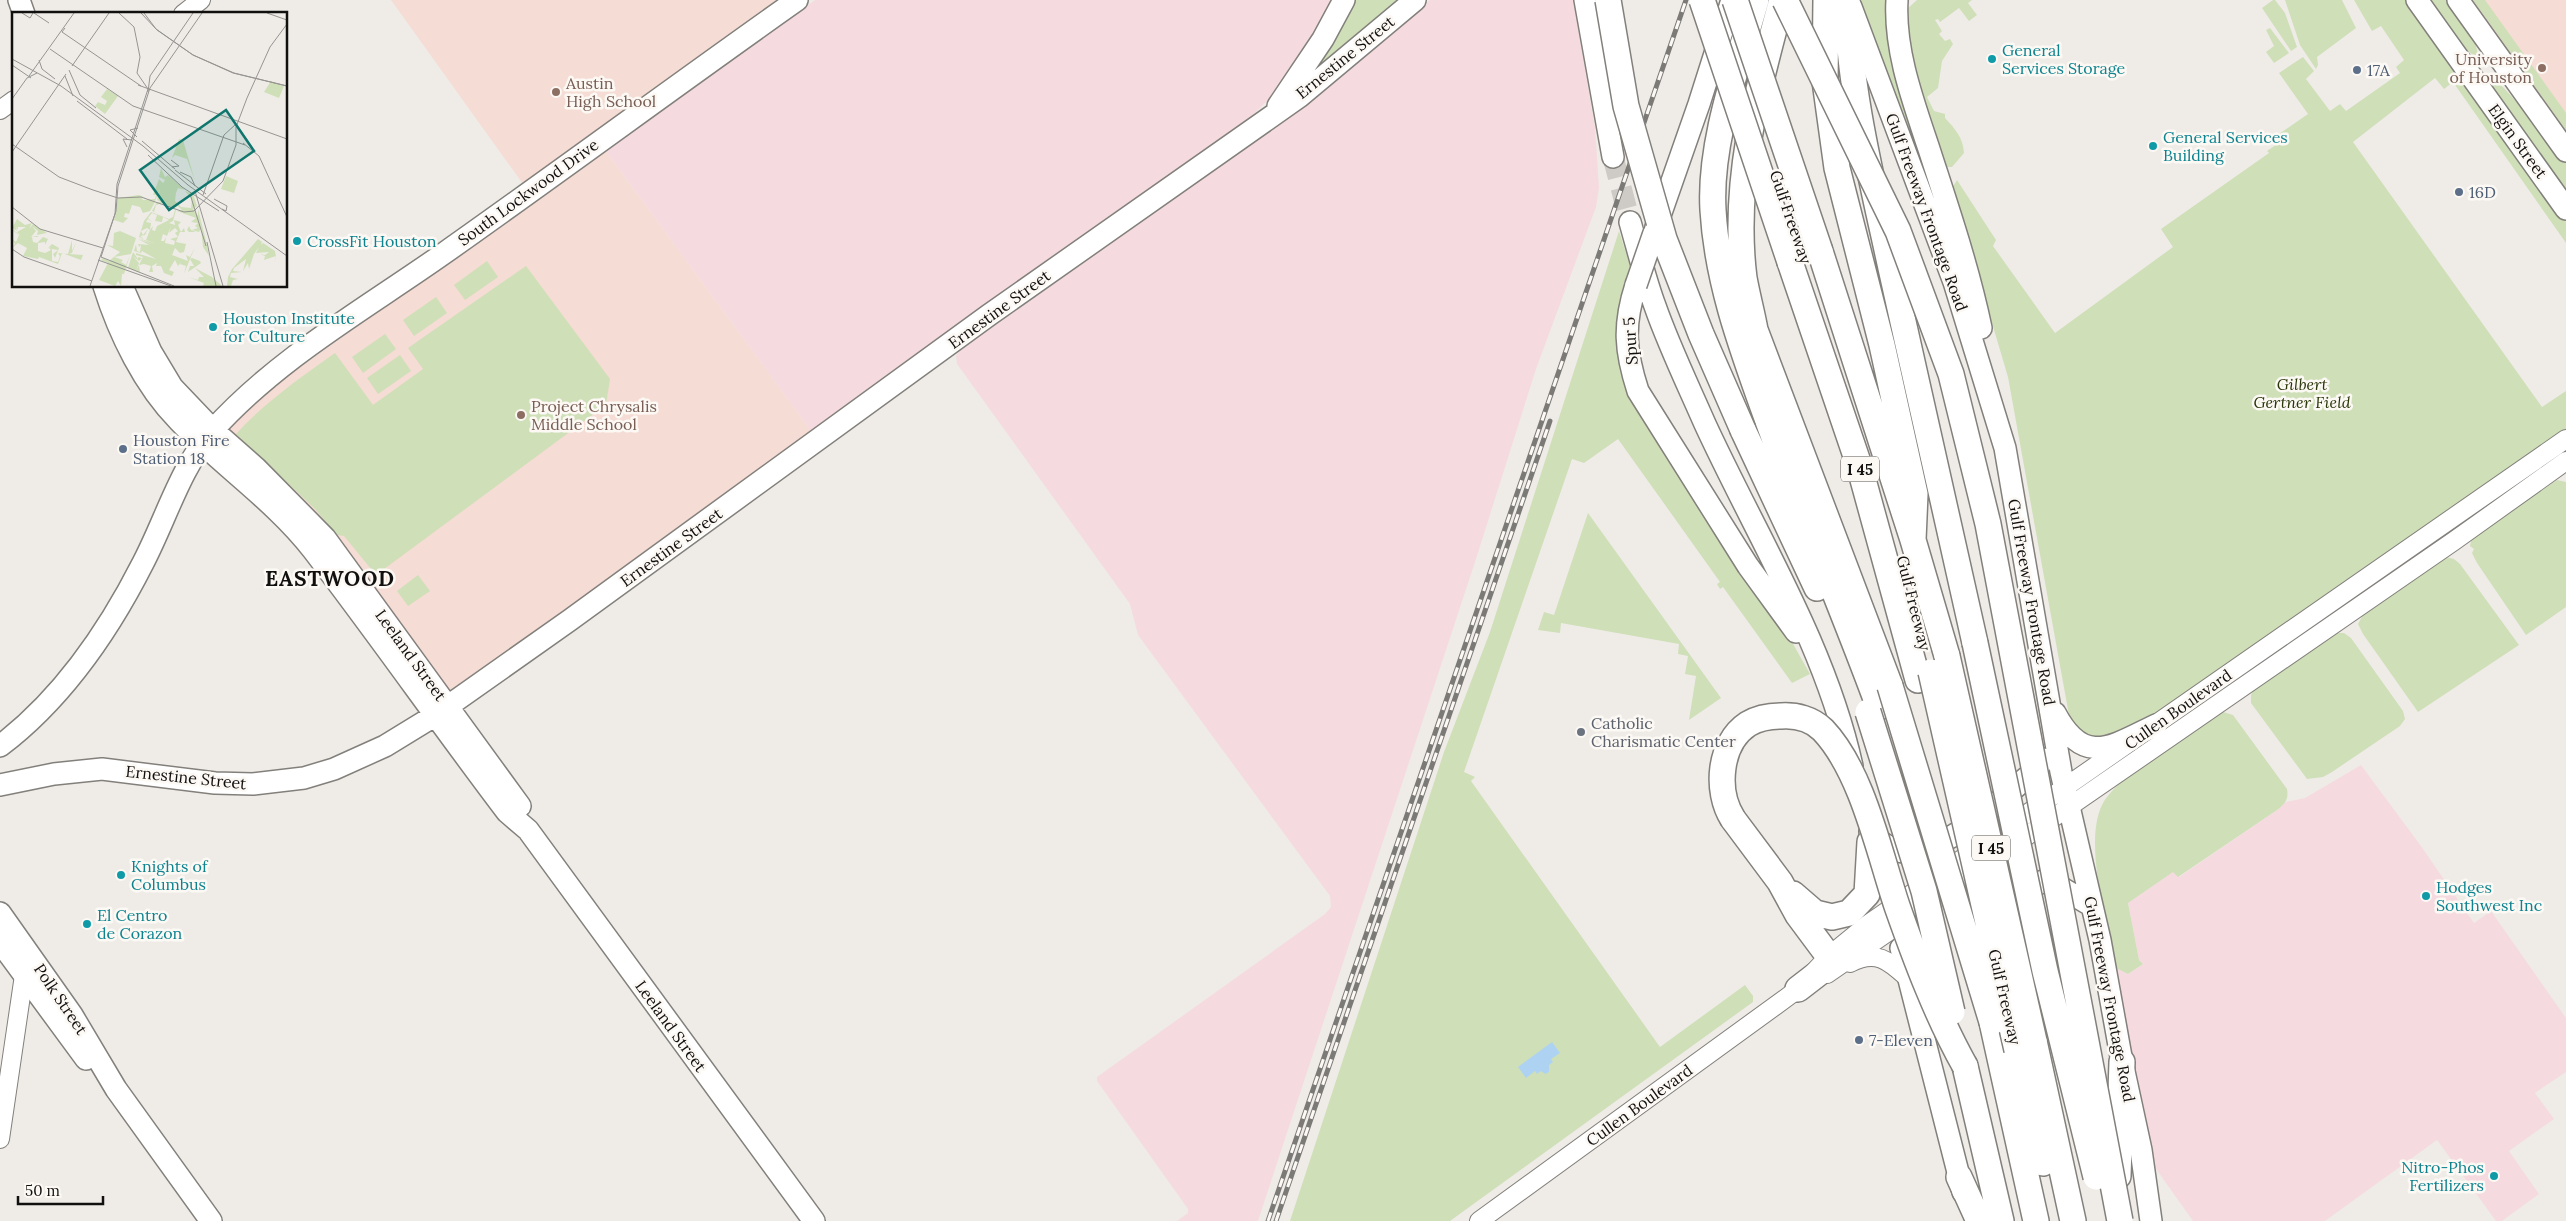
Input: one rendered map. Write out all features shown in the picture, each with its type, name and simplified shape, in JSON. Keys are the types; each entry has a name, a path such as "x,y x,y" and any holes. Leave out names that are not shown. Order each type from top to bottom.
{"highway":[{"path":"1608,0 1626,106 1664,239 1701,334 1743,430 1819,593 1879,702"},
{"name":"Gulf Freeway","path":"1702,0 1805,257 1913,540 1932,669 1992,1022 2018,1053 2073,1221"},
{"name":"Gulf Freeway","path":"1717,0 1805,257"},
{"name":"Gulf Freeway","path":"1733,0 1805,257 1860,465 1932,669 2057,1221"},
{"path":"1756,0 1724,116 1715,168 1712,209 1721,271 1734,327 1776,442 1879,702 2001,1221"},
{"path":"1784,0 1762,70 1747,148 1741,215 1744,278 1755,330 1879,702 1992,1022"},
{"path":"1784,0 1898,231 1951,374 1988,524 2119,1221"},
{"path":"1826,0 1824,81 1837,168 1880,336 1915,494 1913,540"},
{"path":"1848,0 1848,34 1857,104 1876,197 1975,643 2045,971 2107,1221"},
{"path":"1804,988 1833,962 1798,915 1780,882 1733,819 1722,789 1723,765 1733,739 1748,724 1767,717 1791,716 1808,720 1821,728 1836,745 1847,764 1870,820 1898,907 1936,1006 1949,1038 1965,1066"},
{"path":"1780,882 1814,913 1832,917 1849,913 1867,894 1868,835"},
{"name":"Gulf Freeway","path":"2018,1053 2036,1221"},
{"path":"2119,1221 2118,1125 2122,1062"},
{"path":"1959,1178 1979,1221"}],"main road":[{"path":"19,0 23,12"},
{"name":"South Lockwood Drive","path":"0,746 21,730 44,707 80,665 110,623 143,563 174,495 208,437 271,376 318,339 525,196 797,0"},
{"name":"Ernestine Street","path":"1274,113 1323,39 1344,0"},
{"name":"Ernestine Street","path":"0,785 54,774 102,769 215,783 254,784 304,778 334,769 377,750 441,711 656,558 997,310 1299,97 1415,0"},
{"path":"1585,0 1613,157"},
{"name":"Spur 5","path":"1733,0 1628,310 1626,336 1628,362 1638,391 1748,566 1825,672"},
{"name":"Gulf Freeway Frontage Road","path":"1848,0 1954,282 2005,448 2067,798 2100,940 2122,1062 2141,1150 2151,1221"},
{"path":"1897,0 1900,46 1913,102 1970,276 2005,448"},
{"name":"Elgin Street","path":"2417,0 2566,209"},
{"name":"Elgin Street","path":"2458,0 2566,151"},
{"path":"2470,75 2497,54"},
{"path":"1630,222 1654,305 1706,424 1765,543 1825,672 1844,727 1868,835 1911,981 1971,1221"},
{"path":"105,288 137,361 158,396 179,421 208,437"},
{"path":"123,288 151,352 208,437"},
{"name":"Leeland Street","path":"208,437 294,505 325,538 336,569 441,711 520,806 528,830 814,1221"},
{"path":"2050,703 2070,737 2091,747 2107,748 2156,725"},
{"path":"1868,835 1898,851 1920,851 1953,837 2039,767 2055,734"},
{"path":"1911,981 1945,935 2047,879 2092,906"},
{"name":"Polk Street","path":"0,913 78,1049 116,1089 210,1221"},
{"name":"Polk Street","path":"0,942 24,975 50,998"}],"street":[{"path":"186,12 201,0"},
{"path":"0,110 12,101"},
{"name":"Cullen Boulevard","path":"2067,798 2156,725 2566,439"},
{"name":"Cullen Boulevard","path":"1479,1221 1804,988 1892,919 2067,798 2566,461"},
{"name":"Cullen Boulevard","path":"1829,956 1867,926 1892,919"},
{"path":"1804,988 1862,957 1871,956 1883,959 1911,981"},
{"path":"0,1139 24,975"},
{"path":"17,1026 28,1012 50,998"}],"shaded area":[{"name":"Austin High School","path":"391,0 784,0 523,184"},
{"path":"815,0 1338,0 1288,80 1254,114 1213,148 814,435 605,150"},
{"path":"1430,0 1573,0 1595,127 1599,188 1596,207 1536,369 1476,559 1258,1221 1177,1221 1188,1213 1188,1209 1097,1081 1097,1077 1325,914 1331,907 1330,896 1138,635 1130,604 957,364 956,356 960,350 1221,165"},
{"name":"University of Houston","path":"2472,0 2566,0 2566,135"},
{"name":"Project Chrysalis Middle School","path":"605,150 814,435 450,694 228,431 255,402 282,380"},
{"path":"2361,765 2421,846 2474,923 2491,911 2566,1018 2566,1072 2535,1093 2554,1119 2509,1151 2539,1194 2502,1221 2496,1221 2437,1140 2325,1221 2193,1221 2151,1162 2116,968 2128,974 2143,964 2139,960 2128,903 2174,871 2179,877 2286,802 2305,798"}],"green space":[{"path":"1354,0 1408,0 1296,90"},
{"path":"1859,0 1890,0 1917,135 1912,136"},
{"path":"1917,0 1972,0 1968,3 1977,15 1969,21 1959,8 1940,22 1938,19 1935,20 1942,31 1939,34 1945,41 1950,39 1953,44 1942,61 1938,88 1927,97 1934,111 1945,114 1945,118 1962,142 1964,153 1952,167 1946,167 1913,68 1906,10"},
{"path":"2273,0 2285,13 2297,47 2291,51 2262,8"},
{"path":"2285,0 2342,0 2356,28 2317,57 2318,65 2316,69 2300,45"},
{"name":"Gilbert Gertner Field","path":"2354,0 2409,0 2566,222 2566,243 2453,82 2444,89 2435,78 2353,142 2542,407 2566,391 2566,432 2167,711 2143,718 2111,741 2072,732 2008,377 1952,188 1957,180 1996,240 1993,246 2055,333 2173,247 2161,229 2269,153 2267,151 2280,142 2276,136 2308,114 2279,73 2303,57 2314,71 2306,79 2330,111 2340,104 2346,111 2400,73 2396,67 2404,60 2381,26 2372,31"},
{"path":"2425,0 2451,0 2473,35 2478,54 2474,56 2463,47"},
{"path":"2473,0 2485,0 2566,113 2566,130"},
{"path":"2270,28 2289,53 2274,63 2266,52 2274,46 2266,30"},
{"path":"2492,78 2517,102 2566,162 2566,190 2558,185 2490,84"},
{"path":"1619,231 1632,272 1617,331 1810,674 1792,683 1723,587 1720,589 1717,584 1720,582 1618,439 1584,463 1572,459 1464,772 1475,777 1471,781 1660,1047 1745,985 1753,996 1753,1002 1450,1221 1290,1221 1444,752 1490,632"},
{"path":"487,261 498,277 465,300 454,285"},
{"path":"526,266 610,379 606,405 376,575 344,536 337,535 315,509 236,434 271,401 335,353 373,405 423,369 408,348"},
{"path":"436,297 447,313 414,336 403,320"},
{"path":"385,334 396,349 363,373 352,357"},
{"path":"400,355 411,371 378,394 367,378"},
{"path":"2557,480 2566,482 2566,607 2526,635 2477,563 2472,553 2474,549 2470,546 2472,537"},
{"path":"1588,513 1721,698 1689,720 1696,676 1685,674 1688,656 1678,654 1679,644 1561,623 1560,633 1538,630 1544,612 1554,615"},
{"path":"2446,557 2454,559 2460,564 2519,645 2418,712 2363,634 2358,624 2365,611"},
{"path":"418,575 430,591 408,606 397,591"},
{"path":"2337,633 2344,633 2351,638 2403,711 2405,719 2400,726 2332,772 2323,777 2307,779 2251,703 2251,695 2254,689"},
{"path":"2220,711 2233,715 2287,789 2287,798 2277,810 2178,877 2173,872 2128,903 2139,960 2143,964 2128,974 2116,968 2099,885 2095,841 2097,821 2102,805 2109,794 2124,779"}],"water":[{"path":"1552,1042 1560,1053 1551,1059 1553,1062 1549,1065 1549,1072 1545,1074 1541,1071 1537,1074 1535,1071 1526,1078 1518,1067"}],"tunnel":[{"path":"1613,157 1630,222"}],"railway":[{"path":"1268,1221 1686,0"},
{"path":"1276,1221 1550,421"}],"place":[{"name":"General Services Storage","path":"1992,59"},
{"name":"University of Houston","path":"2542,68"},
{"name":"17A","path":"2357,70"},
{"name":"Austin High School","path":"556,92"},
{"name":"General Services Building","path":"2153,146"},
{"name":"16D","path":"2459,192"},
{"name":"CrossFit Houston","path":"297,241"},
{"name":"Houston Institute for Culture","path":"213,327"},
{"name":"Project Chrysalis Middle School","path":"521,415"},
{"name":"Houston Fire Station 18","path":"123,449"},
{"name":"Catholic Charismatic Center","path":"1581,732"},
{"name":"Knights of Columbus","path":"121,875"},
{"name":"Hodges Southwest Inc","path":"2426,896"},
{"name":"El Centro de Corazon","path":"87,924"},
{"name":"7-Eleven","path":"1859,1040"},
{"name":"Nitro-Phos Fertilizers","path":"2494,1176"}],"district":[{"name":"EASTWOOD","path":"330,578"}]}
